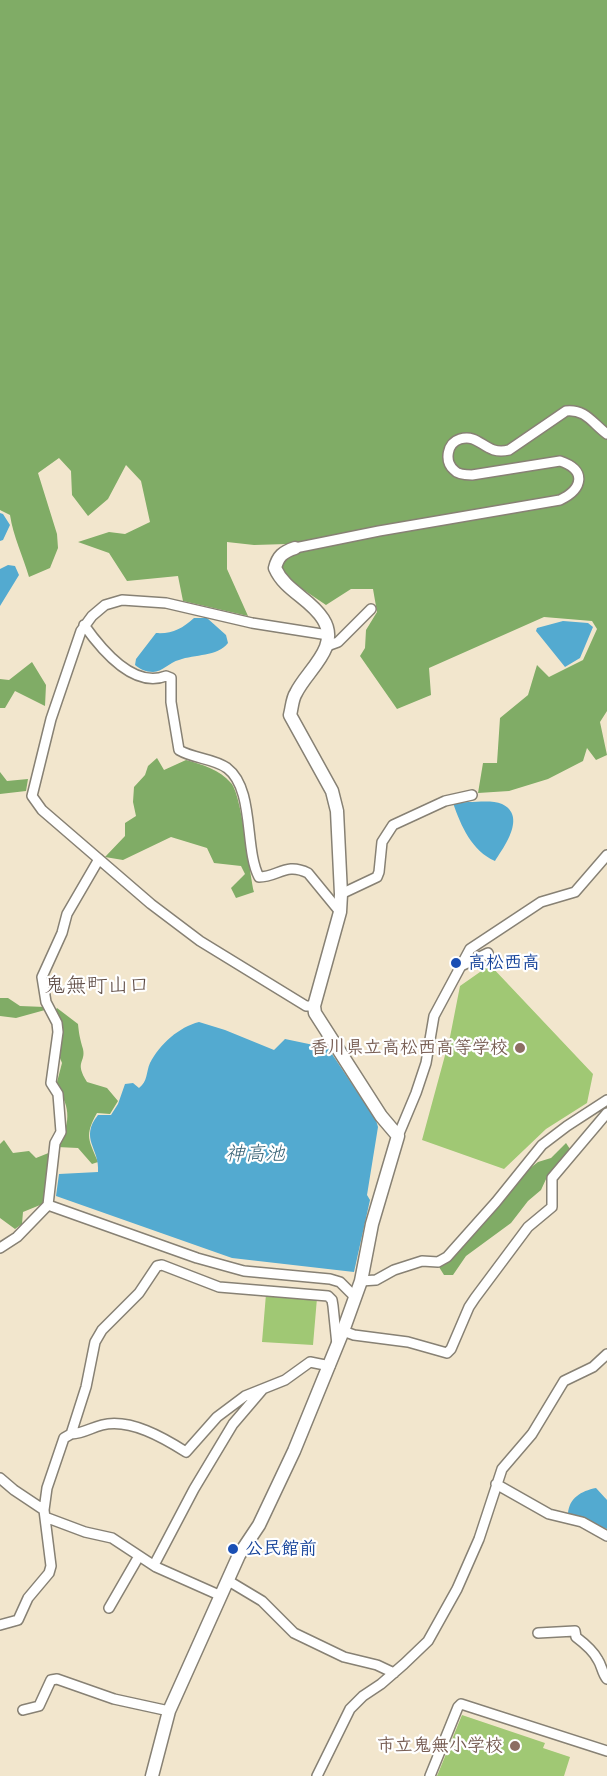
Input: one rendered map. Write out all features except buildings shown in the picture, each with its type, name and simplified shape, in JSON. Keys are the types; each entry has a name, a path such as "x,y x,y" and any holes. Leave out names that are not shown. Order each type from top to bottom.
{"street":[{"path":"398,1136 381,1116 315,1013 314,1006 339,912 341,894 337,812 332,790 290,715 295,694 328,640 324,619 285,584 275,568 278,558 285,551 295,548 560,500 572,494 578,484 578,473 573,465 560,461 472,476 462,474 454,471 448,458 449,447 457,439 477,440 489,449 498,452 509,450 566,411 575,410 586,415 607,434"},
{"path":"314,1006 306,1006 200,941 151,903 42,810 32,796 51,719 84,625 105,605 122,600 166,603 338,642 371,609"},
{"path":"84,625 118,664 139,676 158,679 166,676 171,678 172,712 179,750 226,767 235,776 241,788 255,869 259,877 288,868 301,869 308,873 339,912"},
{"path":"341,894 376,877 379,872 382,842 393,825 445,801 472,795"},
{"path":"152,1776 169,1712 219,1595 239,1555 260,1526 294,1451 343,1331 361,1281 372,1224 398,1136 426,1063 434,1016 470,950 541,903 575,892 607,855"},
{"path":"0,1248 17,1237 48,1205 55,1143 61,1132 58,1094 51,1083 58,1032 57,1023 46,1002 42,977 62,933 67,914 99,859"},
{"path":"461,966 488,953"},
{"path":"361,1281 376,1280 394,1270 422,1261 438,1262 447,1257 542,1145 607,1100"},
{"path":"343,1331 354,1335 408,1342 447,1353 475,1298 528,1227 552,1207 552,1178 607,1113"},
{"path":"48,1205 197,1258 244,1271 330,1279 340,1282 355,1297"},
{"path":"71,1434 86,1387 95,1342 102,1330 139,1293 157,1266 162,1265 219,1287 328,1296 332,1300 337,1347"},
{"path":"317,1776 350,1709 428,1641 479,1539 502,1469 532,1434 564,1381 593,1367 607,1354"},
{"path":"0,1625 18,1620 28,1598 49,1573 51,1566 45,1513 47,1488 64,1438 102,1425 115,1424 140,1428 162,1437 186,1452 217,1417 245,1396 285,1380 310,1362 330,1366"},
{"path":"593,1367 603,1366 607,1362"},
{"path":"154,1565 199,1479 233,1424 263,1389"},
{"path":"0,1478 45,1513 85,1532 112,1538 154,1565 219,1595"},
{"path":"496,1484 549,1514 582,1522 607,1536"},
{"path":"109,1608 139,1556"},
{"path":"227,1580 262,1601 294,1634 344,1657 377,1665 394,1673"},
{"path":"538,1633 575,1631 576,1637 598,1659 603,1675 607,1678"},
{"path":"23,1710 39,1706 51,1680 57,1679 114,1699 169,1712"},
{"path":"430,1776 461,1704 607,1751"}],"green space":[{"path":"0,0 607,0 607,711 600,722 607,755 596,760 587,748 583,761 548,779 509,791 478,793 483,763 497,763 500,718 528,695 537,665 549,677 583,660 597,629 592,621 544,617 429,668 431,695 397,709 360,656 365,648 366,630 377,612 373,589 351,589 326,605 289,580 279,566 287,544 254,545 227,542 227,569 248,616 183,601 178,576 127,581 109,553 78,542 109,532 125,534 150,522 141,481 126,465 108,499 88,516 72,495 71,471 59,458 38,473 57,534 58,548 50,568 29,577 10,515 0,510"},
{"path":"32,662 46,685 45,706 15,691 5,708 0,708 0,679 9,680"},
{"path":"157,758 164,770 186,760 216,771 231,783 239,802 254,892 236,898 231,888 245,874 241,866 214,863 207,848 171,837 123,860 105,857 125,836 125,823 136,816 133,802 134,787 145,775 148,766"},
{"path":"0,772 7,781 28,779 26,791 0,794"},
{"path":"490,965 593,1074 587,1103 546,1129 504,1169 422,1140 450,1037 460,986"},
{"path":"0,998 8,998 20,1006 45,1007 45,1010 16,1018 0,1016"},
{"path":"57,1008 78,1024 84,1054 81,1070 87,1082 107,1088 118,1101 110,1114 97,1113 90,1127 89,1138 98,1162 92,1164 78,1148 57,1147 67,1124 67,1109 56,1086 62,1063 58,1053 54,1012"},
{"path":"4,1140 13,1153 29,1151 36,1158 51,1152 45,1203 23,1212 22,1224 15,1229 0,1218 0,1144"},
{"path":"566,1143 570,1149 547,1177 541,1190 528,1201 511,1223 466,1256 453,1275 444,1275 439,1267 453,1256 525,1172 538,1162 551,1158"},
{"path":"266,1294 317,1298 313,1345 262,1342"},
{"name":"市立鬼無小学校","path":"462,1715 545,1743 543,1748 570,1757 564,1776 437,1776"}],"water":[{"path":"0,513 10,525 3,540 0,541"},
{"path":"8,565 15,566 19,575 0,606 0,569"},
{"path":"194,618 207,618 226,635 228,643 218,651 176,661 156,672 145,671 135,665 136,659 156,633 176,630"},
{"path":"563,621 588,623 593,627 580,658 565,667 536,631 537,628"},
{"path":"453,803 502,804 513,816 508,840 495,861 480,851 468,837"},
{"name":"神高池","path":"199,1022 274,1050 285,1039 328,1048 376,1120 378,1127 367,1195 370,1200 354,1272 232,1258 56,1196 59,1174 98,1172 90,1131 98,1115 111,1115 118,1104 125,1084 133,1083 139,1088 154,1056 165,1043 177,1032"},
{"path":"596,1488 607,1500 607,1529 568,1514 577,1496"}],"place":[{"name":"高松西高","path":"456,963"},
{"name":"香川県立高松西高等学校","path":"520,1048"},
{"name":"公民館前","path":"233,1549"},
{"name":"市立鬼無小学校","path":"515,1746"}],"district":[{"name":"鬼無町山口","path":"97,986"}]}
